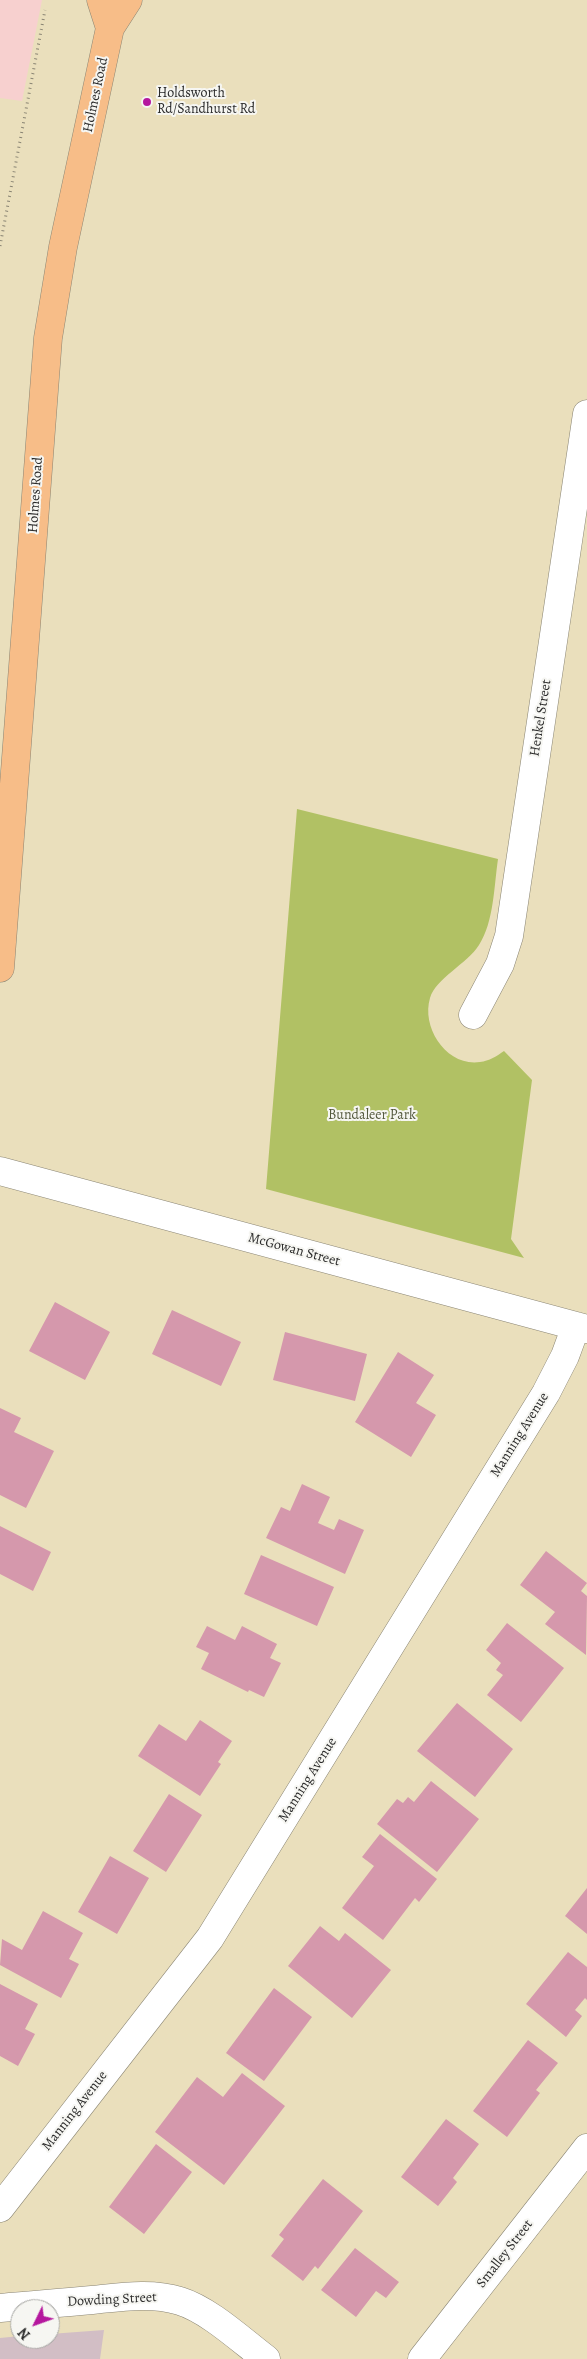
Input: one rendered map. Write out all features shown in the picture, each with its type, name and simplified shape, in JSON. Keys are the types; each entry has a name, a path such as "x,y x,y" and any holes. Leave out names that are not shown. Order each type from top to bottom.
{"main road":[{"name":"Holmes Road","path":"101,0 110,28"},
{"name":"Holmes Road","path":"0,968 48,338 63,248 110,28 128,0"}],"street":[{"name":"Henkel Street","path":"473,1015 500,964 509,936 587,414"},
{"name":"McGowan Street","path":"0,1171 581,1328"},
{"name":"Manning Avenue","path":"0,2208 210,1938 546,1393 581,1328"},
{"name":"Smalley Street","path":"422,2359 587,2148"},
{"name":"Dowding Street","path":"0,2308 151,2296 171,2298 181,2301 206,2315 266,2359"}],"path":[{"path":"0,246 45,10"}],"shaded area":[{"path":"0,0 42,0 22,101 0,98"},
{"path":"104,2330 100,2359 0,2359 0,2338 10,2337 10,2349 60,2349 60,2333"}],"green space":[{"name":"Bundaleer Park","path":"297,809 498,859 491,915 484,936 474,952 438,984 430,998 428,1010 433,1033 447,1052 468,1062 480,1062 504,1051 532,1080 511,1239 524,1258 266,1189"}],"building":[{"path":"55,1302 110,1332 85,1380 29,1351"},
{"path":"172,1310 241,1342 221,1386 152,1354"},
{"path":"285,1332 367,1354 355,1401 273,1380"},
{"path":"398,1352 434,1375 416,1403 436,1415 411,1457 355,1422"},
{"path":"0,1408 21,1418 14,1432 54,1451 26,1508 0,1495"},
{"path":"302,1484 330,1497 318,1523 334,1530 339,1519 364,1530 345,1574 266,1538 281,1507 290,1511"},
{"path":"0,1526 51,1552 33,1591 0,1574"},
{"path":"546,1551 587,1583 581,1591 587,1596 586,1655 545,1624 555,1612 520,1585"},
{"path":"261,1555 334,1587 317,1626 244,1594"},
{"path":"507,1623 564,1668 521,1722 487,1695 503,1675 496,1670 501,1663 486,1650"},
{"path":"207,1626 235,1640 242,1626 277,1644 270,1658 281,1663 264,1697 249,1690 248,1692 201,1669 209,1653 196,1647"},
{"path":"457,1703 513,1749 475,1797 417,1751"},
{"path":"200,1720 232,1741 218,1762 221,1764 200,1796 138,1756 159,1724 186,1741"},
{"path":"431,1781 479,1819 437,1872 377,1824 397,1799 403,1803 408,1797 414,1802"},
{"path":"169,1794 202,1815 166,1872 133,1851"},
{"path":"380,1834 437,1879 419,1902 415,1898 383,1940 342,1908 374,1866 362,1857"},
{"path":"110,1856 149,1878 117,1934 78,1912"},
{"path":"587,1888 587,1934 565,1916"},
{"path":"43,1911 83,1933 69,1959 79,1964 61,1998 0,1965 2,1939 22,1950"},
{"path":"320,1926 339,1941 345,1933 391,1970 352,2018 288,1966"},
{"path":"568,1952 587,1967 587,2000 585,1998 575,2010 582,2016 566,2037 526,2004"},
{"path":"0,1984 38,2004 25,2029 35,2034 18,2066 0,2056"},
{"path":"274,1988 312,2017 264,2081 226,2053"},
{"path":"528,2040 558,2063 536,2090 540,2093 507,2137 473,2111"},
{"path":"242,2073 285,2106 224,2185 155,2132 197,2077 223,2097"},
{"path":"446,2119 479,2144 453,2178 457,2182 438,2206 401,2177"},
{"path":"156,2144 192,2172 144,2234 109,2207"},
{"path":"323,2179 363,2211 318,2269 315,2266 303,2281 271,2256 284,2239 279,2235"},
{"path":"355,2248 399,2282 386,2298 376,2291 356,2317 321,2290"}],"place":[{"name":"Holdsworth Rd/Sandhurst Rd","path":"147,102"}]}
